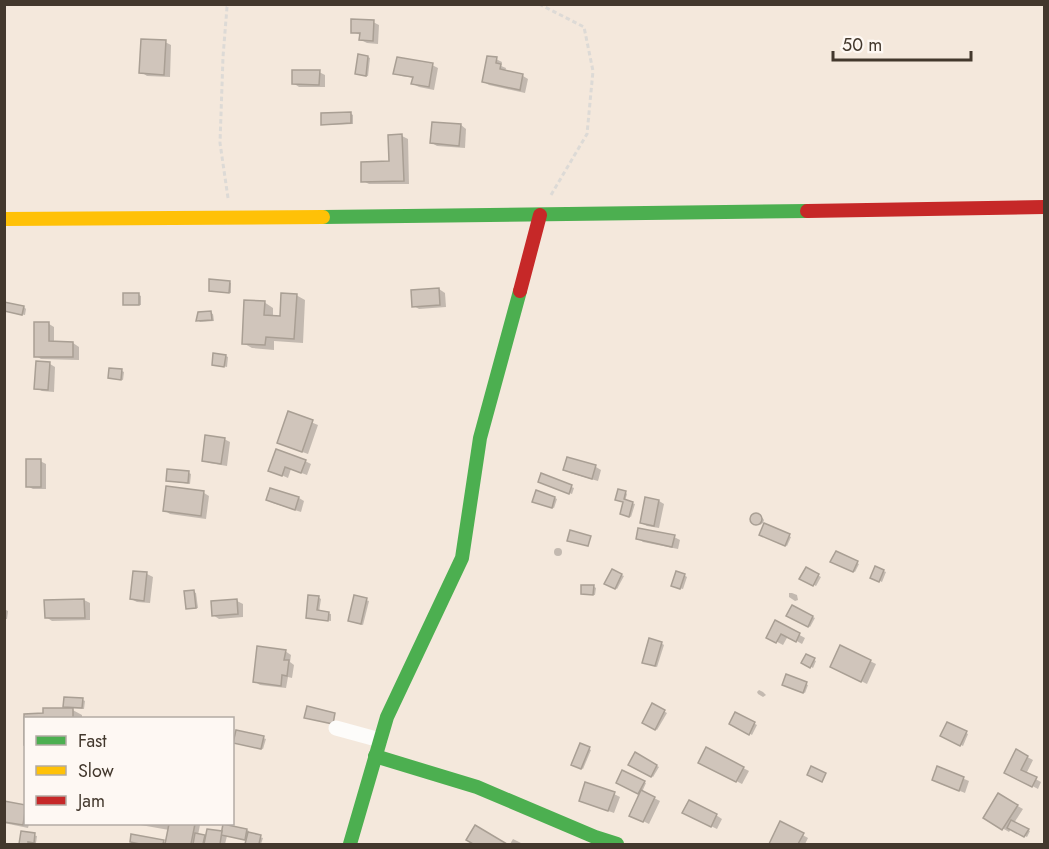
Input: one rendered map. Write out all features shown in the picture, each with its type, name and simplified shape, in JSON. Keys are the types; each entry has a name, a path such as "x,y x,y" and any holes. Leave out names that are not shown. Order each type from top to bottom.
{"main road":[{"path":"4,219 540,215 1044,207"},
{"path":"350,844 387,717 462,558 480,438 540,215"},
{"path":"375,756 477,787 595,837 617,844"}],"street":[{"path":"336,728 380,740"}],"path":[{"path":"539,4 584,27 593,71 587,134 540,215"},
{"path":"227,5 220,143 227,196 237,217"}],"building":[{"path":"351,19 374,20 373,41 359,40 360,33 351,33"},
{"path":"141,39 166,40 164,75 139,73"},
{"path":"358,54 368,56 366,76 355,74"},
{"path":"487,56 497,57 496,63 501,64 500,69 523,74 520,90 482,82"},
{"path":"397,57 433,63 429,87 411,84 413,77 393,74"},
{"path":"292,70 320,70 319,85 292,84"},
{"path":"351,112 351,123 321,125 321,113"},
{"path":"432,122 461,124 459,146 430,143"},
{"path":"402,134 404,181 361,182 361,162 389,161 388,135"},
{"path":"209,279 230,281 229,293 209,291"},
{"path":"439,288 440,305 412,307 411,290"},
{"path":"123,293 139,293 139,305 123,305"},
{"path":"281,293 297,294 294,339 266,337 265,345 242,344 244,300 265,301 264,315 280,316"},
{"path":"4,302 24,306 22,315 4,311"},
{"path":"211,311 212,320 196,321 198,312"},
{"path":"34,322 49,322 49,341 73,342 73,357 34,357"},
{"path":"213,353 226,355 224,367 212,365"},
{"path":"36,361 50,362 48,390 34,389"},
{"path":"109,368 122,369 121,380 108,378"},
{"path":"288,411 313,420 302,452 277,443"},
{"path":"205,435 225,438 221,464 202,461"},
{"path":"276,449 306,460 301,473 285,467 282,476 268,471"},
{"path":"567,457 596,465 592,479 563,470"},
{"path":"26,459 41,459 41,487 26,487"},
{"path":"167,469 189,471 188,483 166,481"},
{"path":"541,473 572,485 569,494 538,482"},
{"path":"166,486 204,491 201,516 163,511"},
{"path":"270,488 299,497 295,510 266,500"},
{"path":"618,489 626,491 624,499 633,502 629,517 620,514 623,502 615,500"},
{"path":"536,490 555,497 552,508 532,502"},
{"path":"645,497 659,500 654,526 640,523"},
{"path":"758,513 762,519 758,525 754,525 750,517"},
{"path":"764,523 790,534 785,546 759,535"},
{"path":"638,528 675,535 672,547 636,539"},
{"path":"570,530 591,536 588,546 567,541"},
{"path":"836,551 858,561 853,572 830,562"},
{"path":"875,566 884,570 879,582 870,578"},
{"path":"806,567 819,574 813,586 799,579"},
{"path":"612,569 622,574 615,589 604,584"},
{"path":"133,571 147,572 144,601 130,599"},
{"path":"676,571 685,574 680,589 671,586"},
{"path":"581,585 594,585 593,595 581,594"},
{"path":"194,590 196,608 186,609 184,591"},
{"path":"308,595 319,596 317,610 329,612 328,621 306,618"},
{"path":"354,595 367,598 361,624 348,621"},
{"path":"84,599 85,618 45,618 44,600"},
{"path":"237,599 238,614 212,616 211,601"},
{"path":"792,605 813,616 808,627 786,616"},
{"path":"775,620 800,633 796,642 781,634 776,643 766,638"},
{"path":"649,638 662,642 655,666 642,663"},
{"path":"840,645 871,660 861,682 830,667"},
{"path":"257,646 286,650 284,660 289,660 287,676 282,675 281,686 253,682"},
{"path":"806,654 815,658 810,668 801,663"},
{"path":"786,674 807,682 803,693 782,685"},
{"path":"64,697 83,698 82,708 63,707"},
{"path":"652,703 665,710 655,730 642,723"},
{"path":"307,706 335,713 333,724 304,718"},
{"path":"43,708 73,708 73,717 24,717 24,714 43,713"},
{"path":"735,712 755,722 749,735 729,724"},
{"path":"947,722 967,731 960,746 940,736"},
{"path":"236,730 264,736 261,749 234,743"},
{"path":"580,743 590,747 581,769 571,765"},
{"path":"706,747 744,767 736,782 698,763"},
{"path":"1016,749 1028,756 1021,770 1037,777 1032,787 1004,773"},
{"path":"635,752 657,765 651,777 628,765"},
{"path":"811,766 826,773 822,782 807,775"},
{"path":"937,766 964,777 959,791 932,780"},
{"path":"622,770 645,781 638,794 616,783"},
{"path":"585,782 615,792 608,811 579,801"},
{"path":"641,790 655,797 643,822 629,816"},
{"path":"998,793 1018,805 1002,830 983,818"},
{"path":"689,800 717,814 711,827 682,813"},
{"path":"4,801 24,805 23,825 4,822"},
{"path":"1011,820 1029,829 1024,837 1007,828"},
{"path":"780,821 804,833 798,844 769,844"},
{"path":"169,825 195,825 191,844 165,844"},
{"path":"223,825 247,829 245,840 221,835"},
{"path":"475,825 507,844 473,844 466,840"},
{"path":"207,829 222,831 220,844 204,844"},
{"path":"21,831 35,833 34,843 19,844"},
{"path":"248,832 261,835 259,844 245,844"},
{"path":"195,833 205,835 203,844 193,844"},
{"path":"131,834 164,840 163,844 140,844 130,842"}],"traffic: fast":[{"path":"323,217 807,211"},
{"path":"350,844 387,717 462,558 480,438 520,291"},
{"path":"375,756 477,787 595,837 617,844"}],"traffic: slow":[{"path":"4,219 323,217"}],"traffic: jam":[{"path":"807,211 1044,207"},
{"path":"520,291 540,215"}]}
